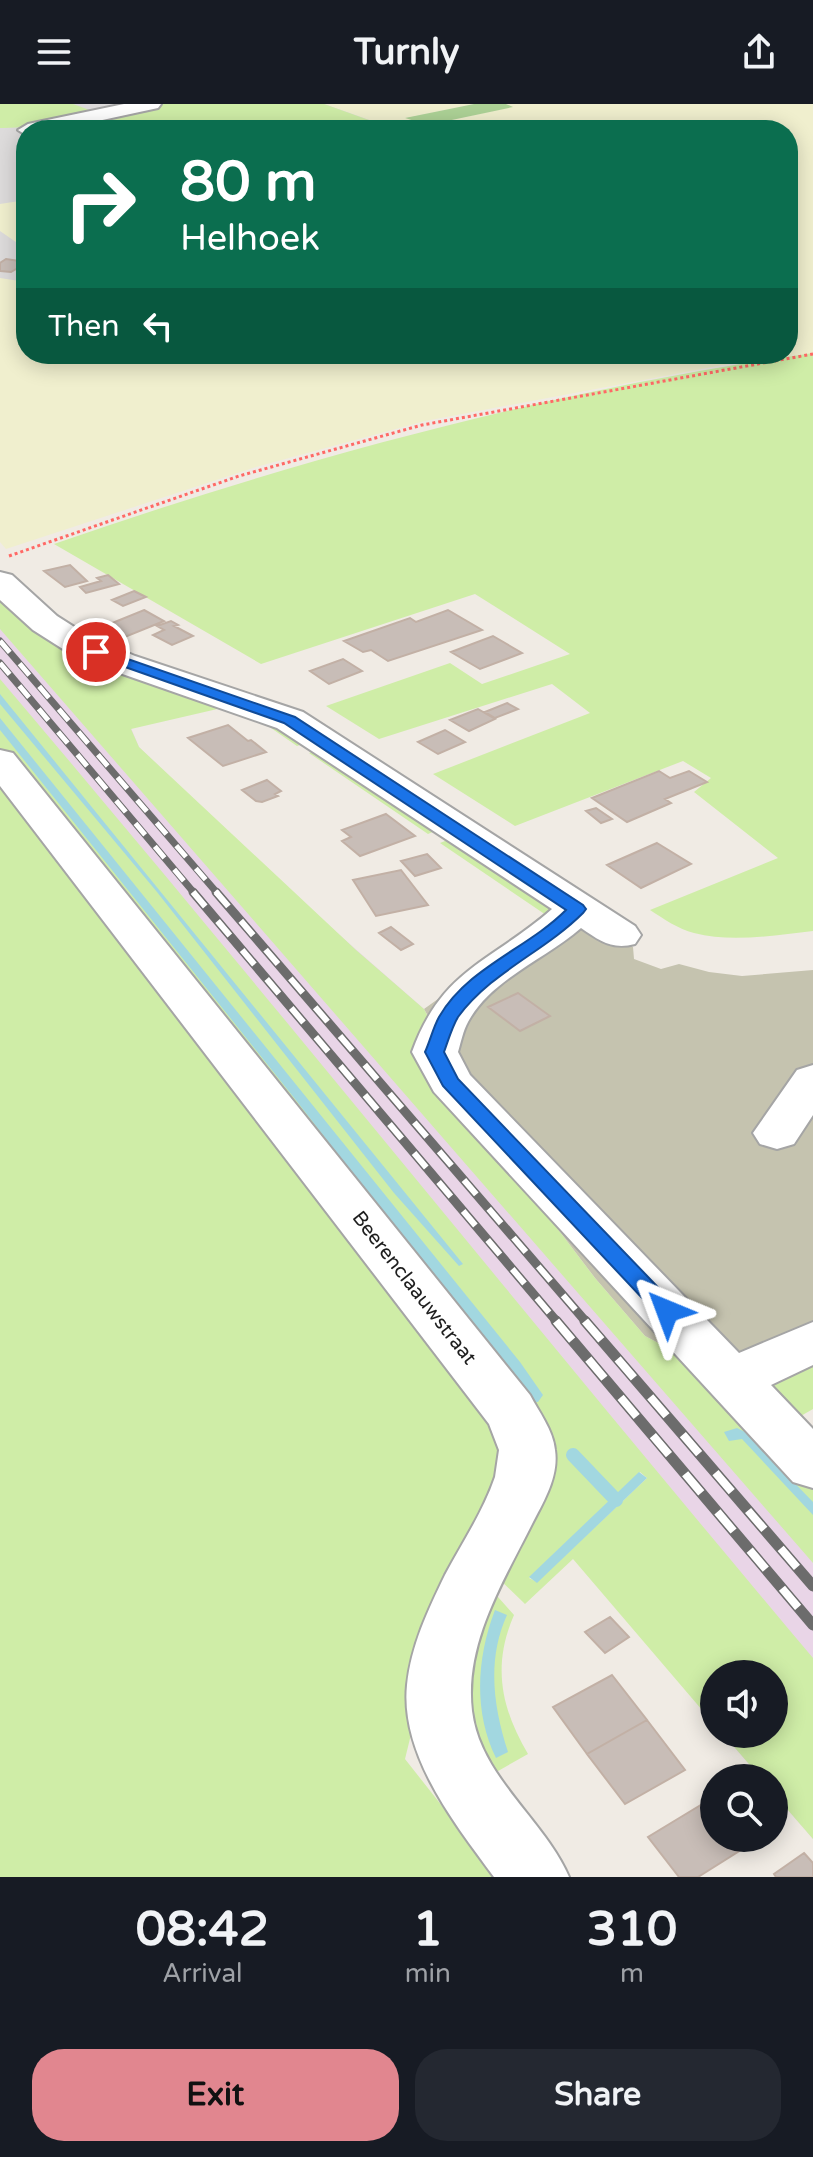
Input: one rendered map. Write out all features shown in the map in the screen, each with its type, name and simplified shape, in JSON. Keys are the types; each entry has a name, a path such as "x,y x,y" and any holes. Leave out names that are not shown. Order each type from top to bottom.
{"street":[{"path":"77,120 151,104"},
{"path":"0,582 45,623 78,644 123,663 290,720 620,935"},
{"name":"Beerenclaauwstraat","path":"0,761 510,1410 521,1431 527,1450 522,1480 453,1625 440,1682 440,1715 457,1762 474,1794 535,1877"},
{"path":"577,909 556,930 483,978 448,1018 435,1052 450,1082 732,1380 755,1409 813,1466"},
{"path":"777,1133 813,1080"},
{"path":"732,1380 813,1342"}],"path":[{"path":"0,559 239,476 422,425 758,364"}],"shaded area":[{"path":"0,104 402,104 435,120 16,120 16,303 0,304"},
{"path":"0,599 131,728 139,747 271,875 424,1009 434,1028 813,1520 813,1839 788,1810 788,1764 749,1764 735,1748 788,1748 788,1660 700,1660 700,1672 647,1477 0,709"},
{"path":"565,908 633,947 634,959 661,969 679,964 742,976 813,970 813,1328 714,1366 695,1362 645,1336 595,1278 516,1174 424,1009"}],"green space":[{"path":"0,104 73,104 95,112 59,120 16,120 16,127 0,128"},
{"path":"163,104 324,104 369,120 79,120"},
{"path":"324,104 474,104 407,118 413,120 369,120"},
{"path":"474,104 506,104 513,107 452,120 405,118"},
{"path":"506,104 813,104 813,353 798,355 798,120 451,120 511,107"},
{"path":"16,202 16,242 0,231 0,204"},
{"path":"0,278 16,280 16,364 730,364 425,421 256,467 6,549 0,542"},
{"path":"813,353 813,931 754,937 708,936 682,929 650,910 778,858 694,792 711,778 683,761 515,826 433,774 590,713 552,684 379,739 326,706 450,663 482,684 570,654 475,594 261,664 54,544 241,483 429,430 619,386 716,368 742,364 798,364 798,355"},
{"path":"0,593 46,633 76,651 108,666 245,711 226,707 131,729 139,747 356,950 424,1009 434,1028 418,1057 516,1174 595,1278 645,1336 695,1362 714,1366 725,1388 813,1480 813,1563 0,629"},
{"path":"0,679 813,1658 813,1839 788,1810 788,1764 749,1764 735,1748 788,1748 788,1660 700,1660 700,1708 573,1559 525,1604 497,1577 524,1407 0,749","holes":["640,1472 647,1478 537,1582 529,1578"]},
{"path":"249,713 280,725 312,741 297,746"},
{"path":"324,748 442,828 428,834 309,753"},
{"path":"0,774 524,1447 424,1681 405,1759 498,1877 0,1877"},
{"path":"455,837 565,908 549,917 440,843"},
{"path":"813,1358 813,1409 785,1425 753,1389"},
{"path":"490,1588 514,1615 503,1652 503,1686 511,1720 528,1754 484,1779 460,1704"}],"water":[{"path":"0,694 463,1264 459,1266 394,1193 157,892 0,704"},
{"path":"0,718 520,1362 543,1395 538,1402 530,1402 295,1099 0,730"},
{"path":"737,1428 745,1432 813,1502 813,1515 742,1439 729,1441 724,1432"},
{"path":"639,1472 647,1478 537,1583 529,1577"},
{"path":"495,1610 507,1615 497,1648 494,1683 508,1752 496,1758 484,1722 480,1684 484,1646"}],"building":[{"path":"6,259 16,260 16,269 0,271 0,263"},
{"path":"70,565 87,581 65,587 44,571"},
{"path":"108,575 119,584 86,593 80,587 101,581 97,578"},
{"path":"134,591 146,597 123,606 112,600"},
{"path":"144,610 164,621 125,637 105,626"},
{"path":"448,610 482,630 388,661 371,650 363,652 344,641 410,618 416,622"},
{"path":"171,621 178,625 174,626 193,636 172,645 153,635 164,630 157,626"},
{"path":"493,636 522,653 480,669 451,652"},
{"path":"343,659 362,671 329,684 310,671"},
{"path":"507,703 518,709 495,718 485,712"},
{"path":"478,709 495,719 469,731 450,720"},
{"path":"228,725 266,752 223,766 188,738"},
{"path":"445,730 465,742 438,754 418,742"},
{"path":"659,771 670,778 689,771 707,782 665,799 671,803 627,822 592,798"},
{"path":"267,780 281,791 275,794 278,796 256,801 242,790"},
{"path":"596,808 612,819 601,823 586,811"},
{"path":"386,814 415,836 360,856 342,841 351,837 342,830"},
{"path":"657,843 691,864 641,888 607,865"},
{"path":"427,854 441,868 415,876 401,861"},
{"path":"401,870 428,905 376,916 353,880"},
{"path":"391,927 413,944 401,950 379,933"},
{"path":"518,993 550,1016 520,1031 488,1007"},
{"path":"610,1617 629,1637 605,1653 585,1632"},
{"path":"612,1675 647,1720 587,1754 553,1707"},
{"path":"647,1720 685,1770 625,1804 587,1754"},
{"path":"700,1805 700,1852 738,1852 698,1877 679,1877 648,1837"},
{"path":"804,1853 813,1863 813,1877 776,1877 774,1874"}],"waterway":[{"path":"573,1455 616,1500"}],"railway":[{"path":"0,641 218,894"},
{"path":"0,663 195,894"},
{"path":"193,892 558,1323"},
{"path":"216,892 587,1323"},
{"path":"556,1321 813,1625"},
{"path":"585,1321 813,1586"}],"route":[{"path":"96,652 290,720 577,909 556,930 483,978 448,1018 435,1052 450,1082 667,1311"}]}
